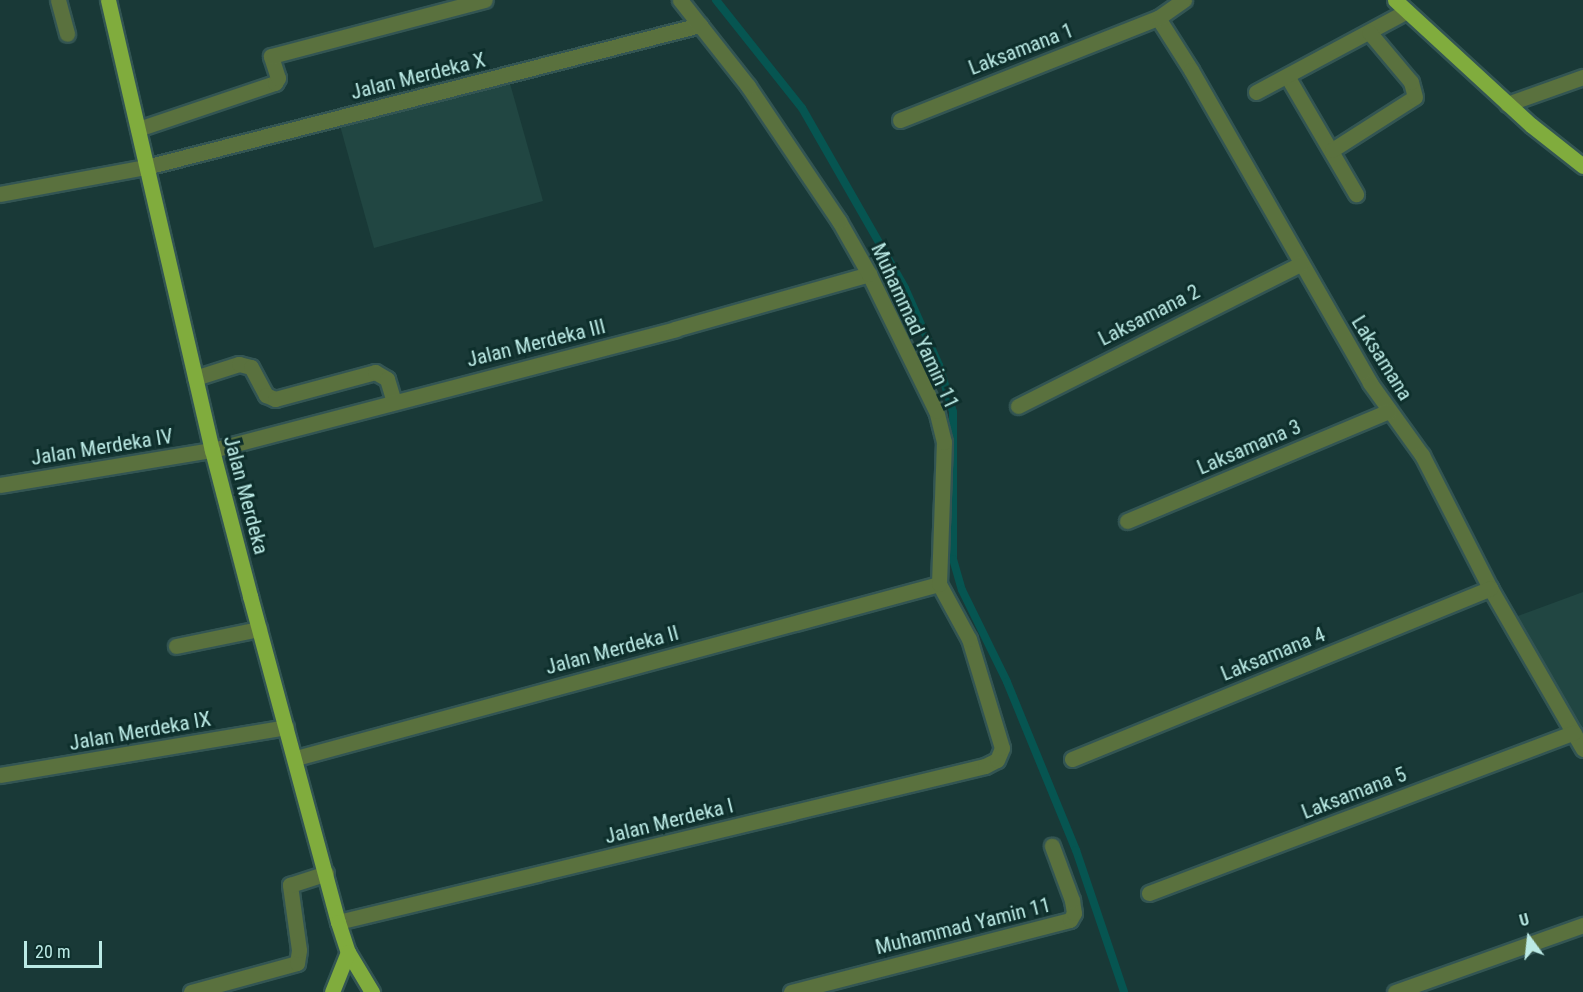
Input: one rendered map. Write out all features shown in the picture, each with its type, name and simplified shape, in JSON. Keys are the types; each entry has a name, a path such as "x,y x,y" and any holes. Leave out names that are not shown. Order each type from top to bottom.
{"main road":[{"name":"Jalan Merdeka","path":"108,0 212,450 259,629 296,758 338,922 348,952 372,992"},
{"path":"1395,0 1507,104 1583,166"},
{"path":"332,992 348,952"}],"street":[{"path":"58,0 67,34"},
{"path":"138,129 275,82 271,56 485,0"},
{"name":"Muhammad Yamin 11","path":"680,0 748,86 869,274 932,401 944,442 939,584"},
{"path":"1158,18 1184,0"},
{"path":"1256,92 1407,11"},
{"name":"Laksamana 1","path":"900,120 1158,18"},
{"name":"Laksamana","path":"1158,18 1191,70 1300,264 1389,411 1422,455 1490,588 1583,749"},
{"name":"Jalan Merdeka X","path":"0,194 146,167 700,24"},
{"path":"1332,150 1415,97 1411,82 1369,32"},
{"path":"1287,76 1356,194"},
{"path":"1507,104 1583,77"},
{"name":"Laksamana 2","path":"1018,406 1300,264"},
{"name":"Jalan Merdeka III","path":"212,450 675,329 869,274"},
{"path":"195,378 239,364 251,367 266,395 275,399 375,372 387,379 394,402"},
{"name":"Laksamana 3","path":"1127,521 1389,411"},
{"name":"Jalan Merdeka IV","path":"0,485 212,450"},
{"name":"Jalan Merdeka I","path":"338,922 985,766 997,760 1002,748 969,639 939,584"},
{"name":"Jalan Merdeka II","path":"296,758 939,584"},
{"name":"Laksamana 4","path":"1072,759 1490,588"},
{"path":"176,646 259,629"},
{"name":"Jalan Merdeka IX","path":"0,775 286,726"},
{"name":"Laksamana 5","path":"1149,893 1574,732"},
{"name":"Muhammad Yamin 11","path":"791,992 1070,920 1074,913 1072,900 1052,846"},
{"path":"191,992 217,989 297,963 299,950 290,885 326,873"},
{"path":"1395,992 1583,925"}],"shaded area":[{"path":"507,73 543,201 374,248 339,122"},
{"path":"1583,592 1583,728 1515,617"}],"waterway":[{"path":"716,0 802,108 905,288 939,365 953,412 953,559 962,590 1007,682 1076,850 1124,992"}]}
